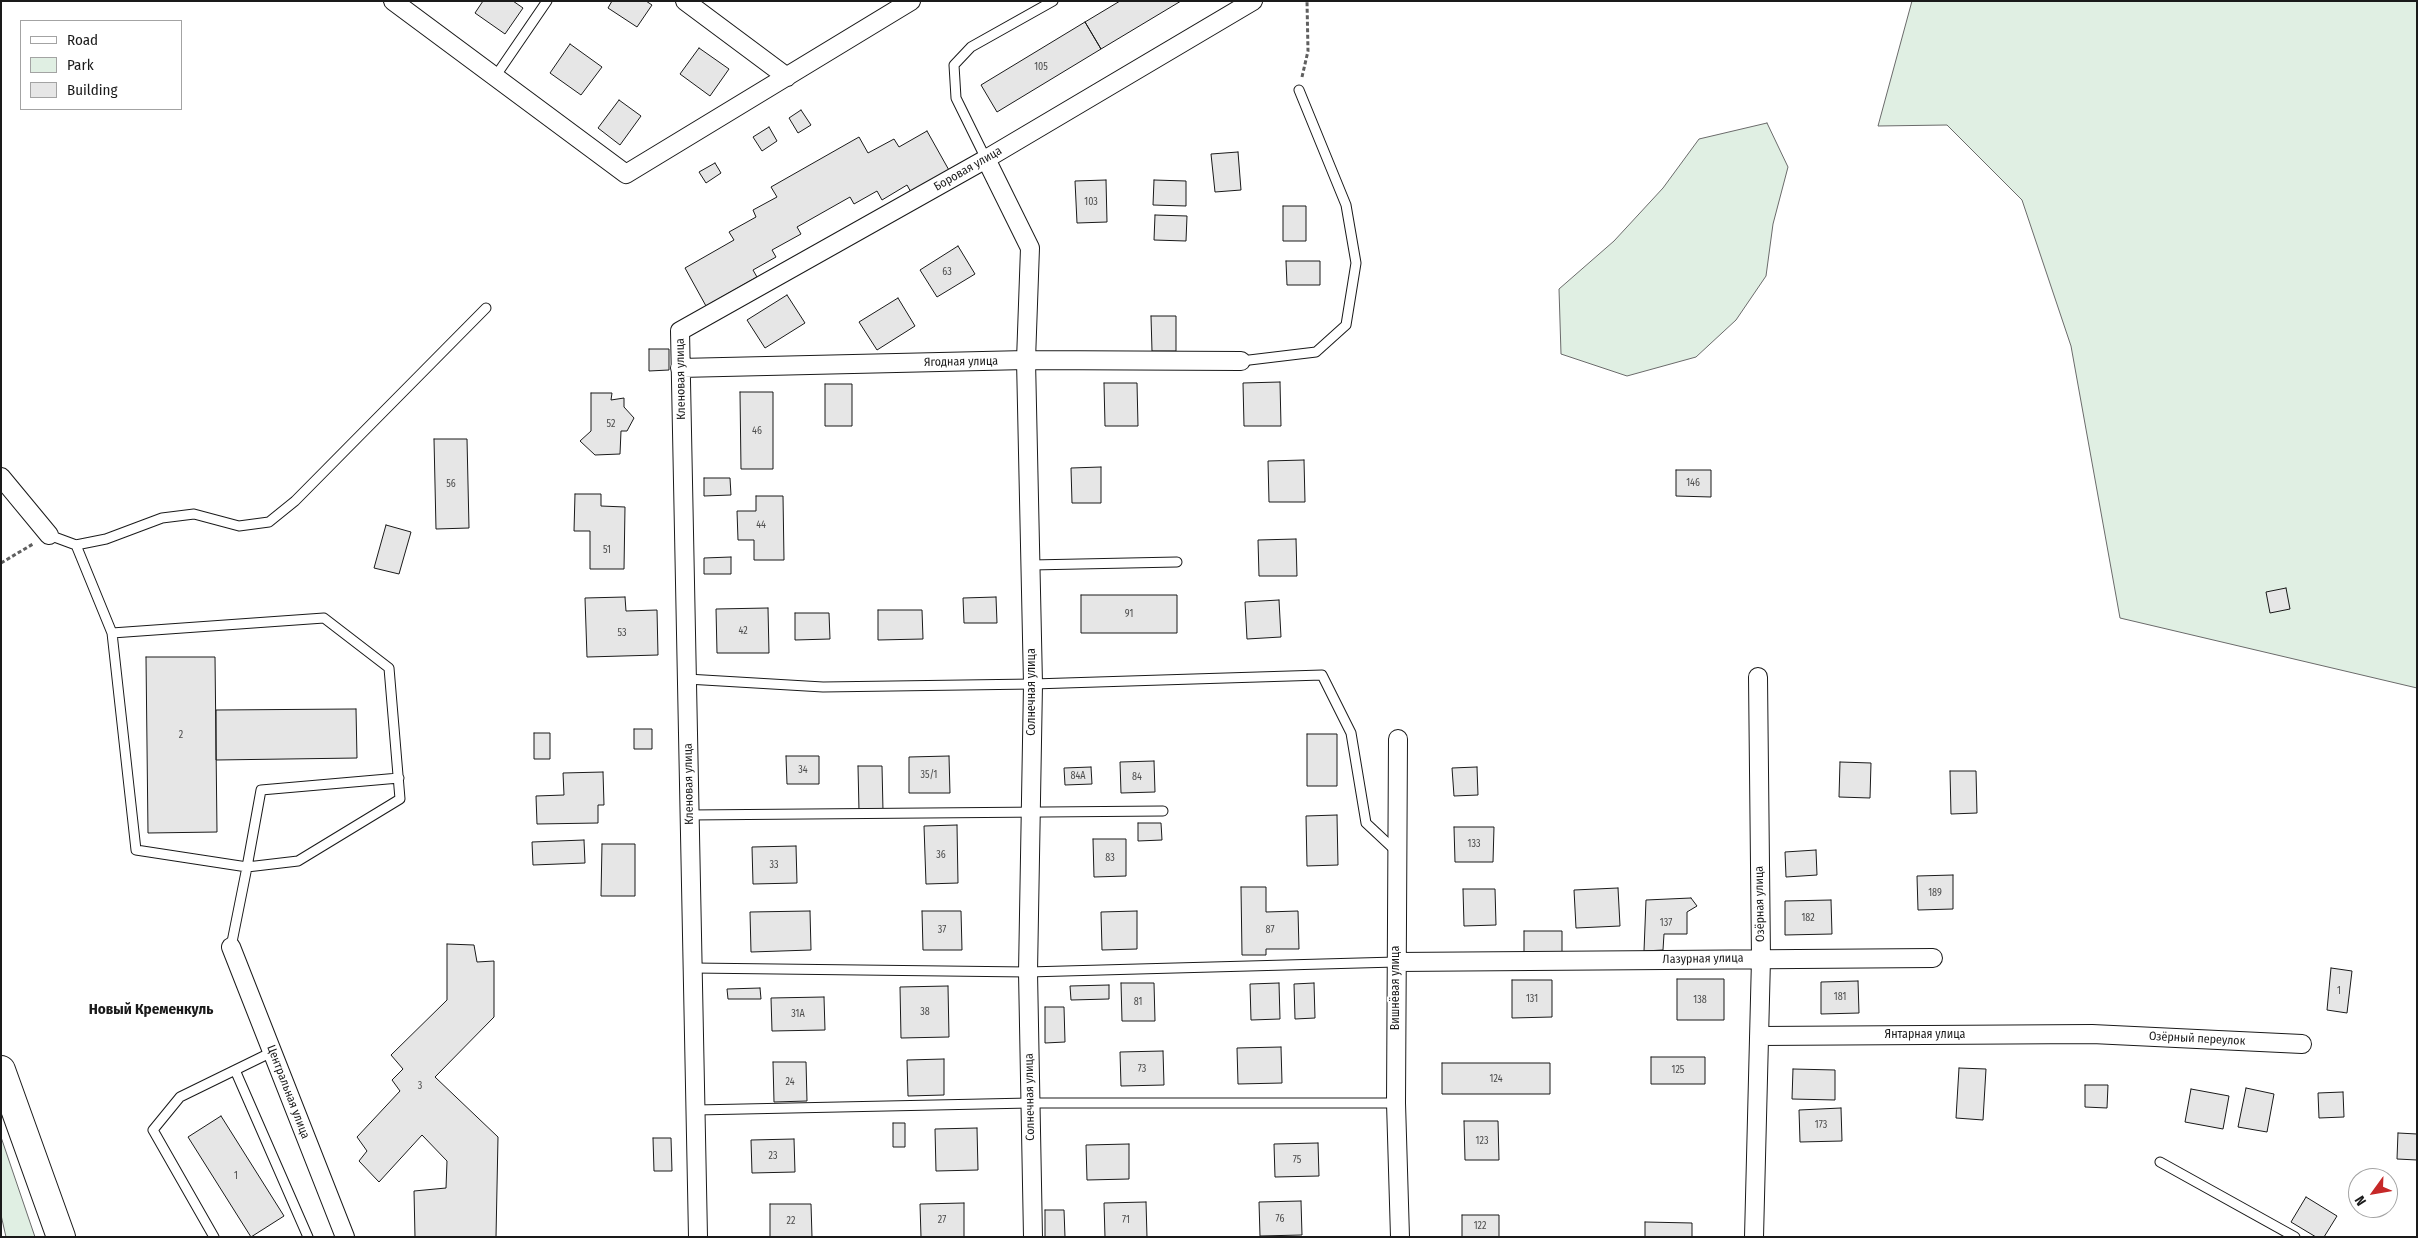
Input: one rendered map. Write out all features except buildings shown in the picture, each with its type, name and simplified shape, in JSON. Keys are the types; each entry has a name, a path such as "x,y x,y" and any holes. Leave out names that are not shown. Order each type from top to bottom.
{"main road":[{"path":"1,1070 61,1237"}],"street":[{"path":"393,1 626,174 911,1"},
{"path":"685,1 787,77"},
{"name":"Боровая улица","path":"680,331 986,159 1253,1"},
{"name":"Солнечная улица","path":"986,159 1030,248 1026,360 1033,684 1028,972 1033,1237"},
{"name":"Кленовая улица","path":"680,331 698,1237"},
{"name":"Ягодная улица","path":"680,368 1026,360 1242,361"},
{"path":"1,477 49,535"},
{"name":"Озёрная улица","path":"1758,677 1761,958 1933,958"},
{"name":"Вишнёвая улица","path":"1398,739 1396,1103 1400,1237"},
{"name":"Центральная улица","path":"231,947 345,1237"},
{"name":"Лазурная улица","path":"1396,962 1761,958 1754,1237"},
{"name":"Янтарная улица","path":"1759,1036 2092,1034"},
{"name":"Озёрный переулок","path":"2092,1034 2302,1044"}],"lane":[{"path":"495,77 547,1"},
{"path":"986,159 956,98 954,65 971,47 1053,1"},
{"path":"1242,361 1316,352 1346,325 1356,264 1346,205 1299,90"},
{"path":"49,535 76,545 106,539 162,518 194,514 239,526 269,522 295,502 486,308"},
{"path":"76,545 112,633 136,850 247,867 298,861 400,799 389,668 324,618 112,633"},
{"path":"1031,565 1176,562"},
{"path":"687,679 823,687 1033,684 1322,675 1351,733 1366,823 1397,852"},
{"path":"231,947 261,790 399,778"},
{"path":"689,815 1163,810"},
{"path":"692,968 1028,972 1396,962"},
{"path":"214,1237 153,1130 180,1097 272,1052"},
{"path":"235,1070 308,1237"},
{"path":"696,1110 1030,1103 1396,1103"},
{"path":"2160,1162 2295,1237"}],"path":[{"path":"1299,90 1308,51 1307,1"},
{"path":"1,563 49,535"}],"green space":[{"path":"1912,1 2417,1 2417,688 2120,618 2071,346 2022,200 1947,125 1878,126"},
{"path":"1767,123 1788,167 1773,224 1766,276 1736,320 1696,357 1627,376 1561,354 1559,289 1614,241 1663,188 1699,139"},
{"path":"1,1137 35,1237 6,1237 1,1215"}],"district":[{"name":"Новый Кременкуль","path":"151,1010"}]}
